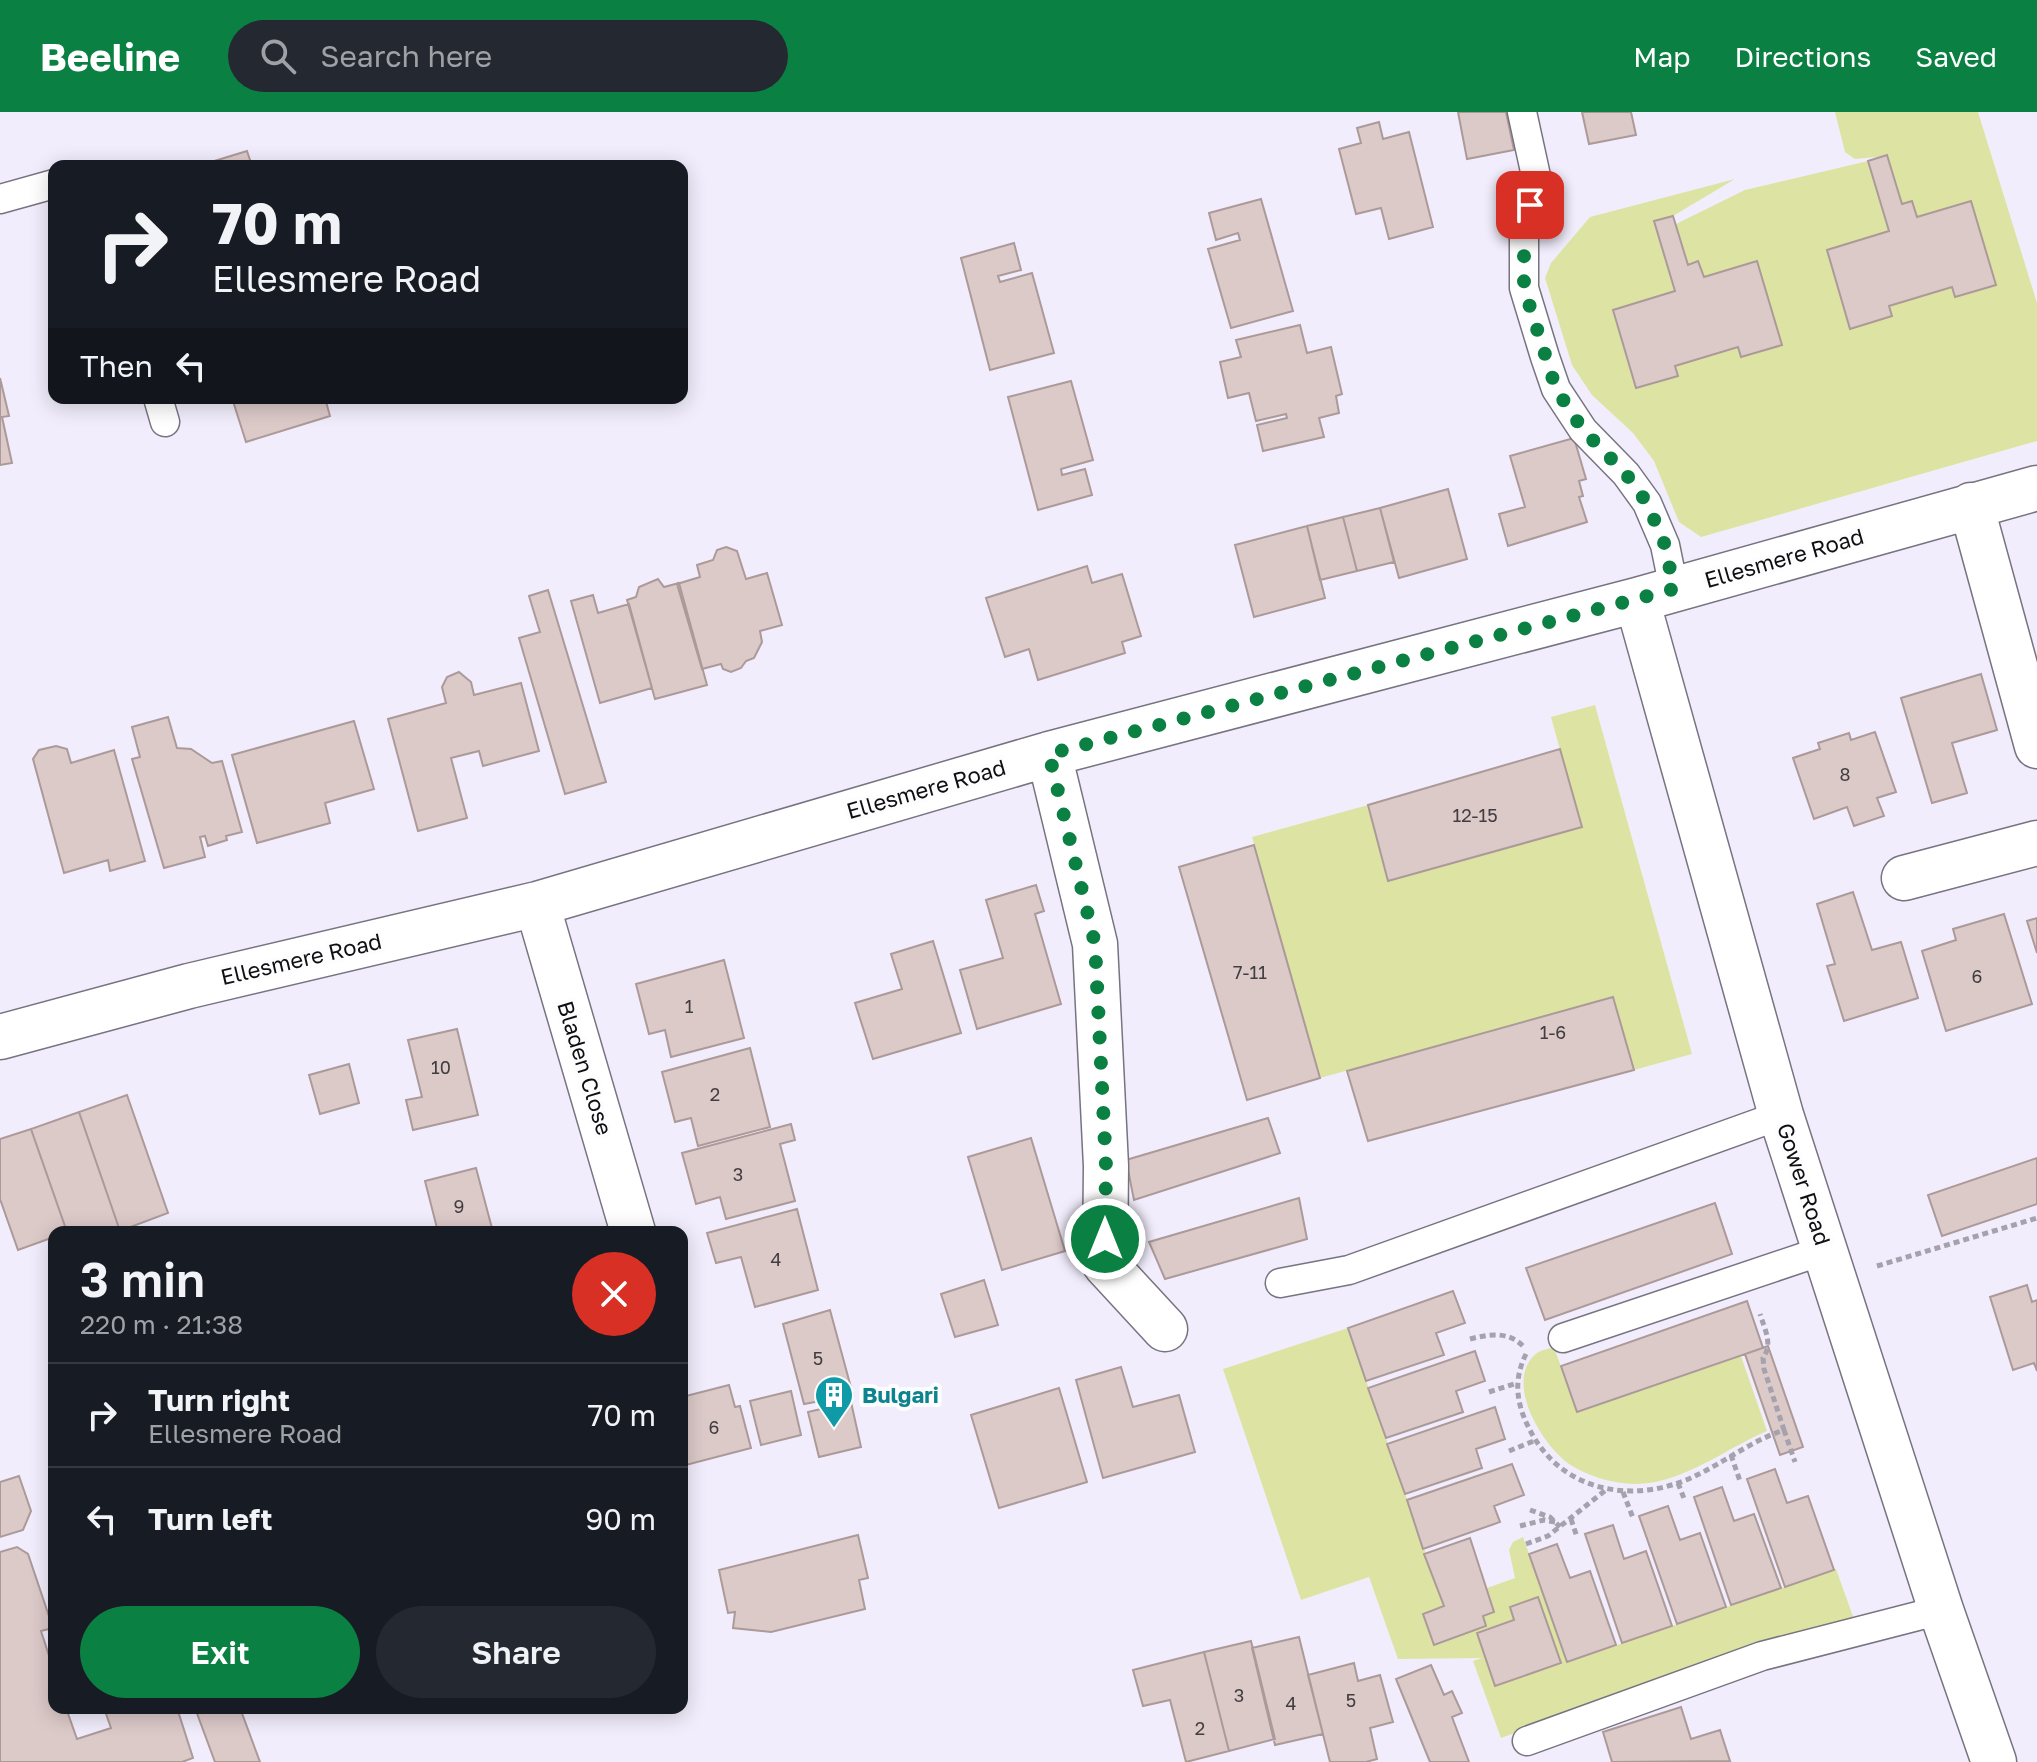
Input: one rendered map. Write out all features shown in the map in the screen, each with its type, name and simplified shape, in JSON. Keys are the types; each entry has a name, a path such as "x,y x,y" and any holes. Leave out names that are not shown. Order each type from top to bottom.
{"street":[{"name":"Ellesmere Road","path":"0,1037 189,986 537,904 1049,754 1656,594 2037,488"},
{"path":"1971,505 2037,746"},
{"name":"Gower Road","path":"1656,594 1781,1115 1941,1610 1994,1762"},
{"path":"1049,754 1095,944 1106,1166 1105,1264 1165,1329"},
{"path":"1904,878 2037,843"},
{"name":"Bladen Close","path":"537,904 631,1226"}],"lane":[{"path":"1522,112 1536,176 1524,234 1524,288 1556,389 1583,430 1626,474 1647,503 1665,545 1656,594"},
{"path":"0,199 48,186"},
{"path":"1280,1283 1349,1270 1781,1115"},
{"path":"1563,1338 1747,1275 1829,1265"},
{"path":"1527,1741 1762,1656 1941,1610"}],"path":[{"path":"1829,1265 2037,1218"},
{"path":"1747,1275 1769,1342 1763,1358 1764,1369 1795,1462"},
{"path":"1470,1339 1506,1335 1519,1342 1529,1353"},
{"path":"1563,1338 1529,1353 1517,1372 1517,1395 1536,1440 1555,1463 1575,1478 1623,1492 1653,1490 1678,1483 1768,1435 1784,1430"},
{"path":"1489,1392 1517,1383"},
{"path":"1509,1451 1536,1440"},
{"path":"1731,1455 1740,1481"},
{"path":"1678,1483 1685,1501"},
{"path":"1526,1544 1548,1536 1607,1489"},
{"path":"1623,1492 1633,1518"},
{"path":"1530,1510 1560,1527"},
{"path":"1571,1519 1577,1537"},
{"path":"1520,1526 1544,1520 1555,1522"}],"green space":[{"path":"1835,112 1978,112 2037,303 2037,441 1701,537 1679,522 1654,461 1633,433 1592,395 1572,365 1545,278 1551,263 1590,217 1735,179 1673,216 1655,221 1675,291 1613,310 1636,388 1677,376 1675,366 1738,347 1782,345 1757,261 1704,277 1698,261 1688,265 1676,224 1745,190 1868,161 1889,231 1827,250 1850,328 1891,316 1889,306 1952,287 1956,297 1995,285 1971,201 1917,217 1912,202 1902,204 1887,156 1855,159 1845,152"},
{"path":"1595,705 1692,1054 1634,1070 1613,997 1320,1078 1252,837 1368,805 1388,880 1581,827 1551,717"},
{"path":"1348,1328 1444,1606 1424,1615 1434,1645 1486,1626 1483,1616 1494,1611 1487,1588 1515,1578 1509,1550 1513,1542 1523,1537 1568,1662 1836,1569 1855,1622 1747,1648 1501,1738 1473,1661 1482,1658 1398,1659 1369,1577 1301,1600 1223,1369","holes":["1538,1598 1561,1663 1496,1686 1478,1633 1514,1620 1510,1607"]},
{"path":"1554,1347 1577,1412 1741,1356 1767,1431 1688,1471 1655,1482 1621,1483 1589,1474 1563,1459 1551,1446 1540,1431 1525,1397 1527,1365 1537,1353"}],"building":[{"path":"1458,112 1506,112 1514,150 1467,159"},
{"path":"1582,112 1631,112 1636,135 1589,144"},
{"path":"1379,122 1383,139 1409,132 1433,227 1389,239 1381,208 1356,214 1339,149 1361,143 1357,128"},
{"path":"247,151 250,160 218,160"},
{"path":"1887,155 1902,204 1912,201 1917,217 1971,201 1996,285 1955,297 1952,287 1889,306 1892,316 1850,329 1827,250 1889,231 1868,161"},
{"path":"1261,199 1293,311 1231,328 1208,249 1240,240 1238,233 1216,240 1209,213"},
{"path":"1673,216 1688,265 1698,261 1704,277 1757,261 1782,345 1741,357 1738,347 1675,366 1678,376 1636,388 1613,310 1675,291 1654,221"},
{"path":"1014,243 1021,270 998,276 1000,282 1032,273 1054,353 990,370 961,258"},
{"path":"1300,325 1307,353 1331,347 1342,394 1336,396 1339,413 1319,418 1324,437 1263,451 1257,425 1287,418 1286,414 1256,421 1249,393 1228,398 1220,362 1241,357 1236,340"},
{"path":"0,378 9,416 2,417 12,463 0,465"},
{"path":"1071,381 1093,460 1061,469 1062,475 1085,469 1092,495 1038,510 1008,397"},
{"path":"234,404 327,404 330,416 246,442"},
{"path":"1574,438 1586,479 1579,481 1583,496 1579,497 1587,522 1508,546 1499,514 1525,507 1510,456"},
{"path":"1448,489 1467,559 1399,578 1380,508"},
{"path":"1380,508 1394,562 1357,571 1343,517"},
{"path":"1343,517 1357,571 1320,580 1307,526"},
{"path":"1307,526 1325,598 1254,617 1235,545"},
{"path":"726,547 737,551 746,579 767,573 782,625 760,631 762,642 754,658 731,672 723,669 721,664 702,669 677,584 700,577 697,565 713,560 717,550"},
{"path":"1087,566 1092,583 1122,574 1141,636 1122,642 1125,653 1038,680 1029,649 1005,657 986,598"},
{"path":"658,579 664,587 679,583 707,685 655,699 627,600 636,597 639,587"},
{"path":"548,590 606,782 565,794 519,638 540,632 529,596"},
{"path":"593,595 598,613 629,604 652,688 600,703 571,601"},
{"path":"459,672 471,682 474,695 521,683 539,751 483,766 479,751 451,758 467,818 418,831 388,719 446,703 442,687 447,677"},
{"path":"1981,674 1997,730 1952,743 1967,793 1932,803 1901,698"},
{"path":"168,717 177,748 191,749 212,763 222,761 242,832 208,846 205,836 200,837 205,857 164,868 132,759 140,757 132,727"},
{"path":"354,721 374,789 325,803 330,823 257,843 232,755"},
{"path":"1875,732 1896,792 1877,798 1884,816 1854,826 1847,807 1814,819 1793,758 1820,749 1818,743 1849,733 1851,740"},
{"path":"56,746 67,749 71,763 114,750 145,861 110,871 108,860 64,873 33,759 39,750"},
{"path":"1560,749 1582,827 1388,881 1368,805"},
{"path":"1254,845 1320,1078 1247,1100 1179,867"},
{"path":"1036,885 1044,911 1035,914 1061,1004 977,1029 960,970 1003,958 986,900"},
{"path":"1853,892 1872,950 1901,942 1918,998 1844,1021 1827,966 1835,964 1817,904"},
{"path":"2004,914 2032,1004 1946,1031 1922,951 1956,940 1953,929"},
{"path":"2037,918 2037,953 2027,921"},
{"path":"933,941 961,1033 873,1059 855,1003 902,989 891,954"},
{"path":"724,960 744,1038 671,1057 665,1030 649,1034 636,984"},
{"path":"1613,997 1634,1070 1368,1141 1347,1071"},
{"path":"457,1029 478,1115 413,1130 406,1100 422,1097 408,1040"},
{"path":"750,1048 770,1127 698,1146 691,1118 675,1122 662,1072"},
{"path":"349,1064 359,1103 320,1114 309,1075"},
{"path":"127,1095 168,1213 133,1226 118,1226 79,1112"},
{"path":"79,1112 118,1226 65,1226 31,1129"},
{"path":"1268,1118 1280,1153 1134,1200 1126,1160"},
{"path":"791,1124 795,1140 780,1144 795,1201 726,1219 720,1197 696,1204 682,1153"},
{"path":"31,1129 65,1226 48,1226 48,1239 18,1250 0,1199 0,1139"},
{"path":"1031,1138 1065,1251 1002,1270 968,1157"},
{"path":"2037,1158 2037,1204 1942,1236 1928,1195"},
{"path":"476,1168 491,1226 436,1226 425,1181"},
{"path":"1299,1198 1307,1239 1165,1279 1149,1242"},
{"path":"1715,1203 1732,1254 1545,1320 1526,1268"},
{"path":"797,1209 818,1290 755,1307 741,1257 716,1263 707,1233"},
{"path":"984,1280 998,1325 955,1337 941,1294"},
{"path":"2027,1285 2032,1302 2037,1300 2037,1371 2034,1363 2013,1370 1990,1297"},
{"path":"1453,1291 1465,1323 1436,1333 1444,1355 1366,1381 1348,1328"},
{"path":"1747,1301 1763,1348 1577,1412 1561,1366"},
{"path":"830,1310 853,1395 804,1404 783,1324"},
{"path":"1768,1346 1803,1447 1780,1455 1745,1354"},
{"path":"1475,1351 1485,1381 1456,1391 1463,1412 1386,1438 1368,1388"},
{"path":"1121,1367 1133,1407 1179,1395 1195,1452 1103,1478 1076,1380"},
{"path":"729,1385 735,1407 740,1406 751,1448 688,1464 688,1395"},
{"path":"1059,1388 1087,1482 999,1508 971,1415"},
{"path":"791,1391 801,1435 761,1445 750,1401"},
{"name":"Bulgari","path":"851,1402 861,1447 819,1457 808,1412"},
{"path":"1495,1407 1505,1439 1476,1449 1482,1468 1405,1494 1387,1444"},
{"path":"1512,1464 1524,1495 1494,1506 1500,1522 1423,1549 1407,1500"},
{"path":"1775,1469 1787,1503 1808,1496 1834,1570 1785,1587 1747,1479"},
{"path":"19,1476 31,1511 23,1530 0,1537 0,1482"},
{"path":"1722,1487 1734,1521 1754,1514 1781,1588 1731,1605 1694,1497"},
{"path":"1668,1506 1680,1540 1700,1533 1726,1607 1677,1624 1639,1516"},
{"path":"1613,1525 1624,1559 1646,1551 1672,1626 1622,1643 1585,1534"},
{"path":"858,1535 868,1578 859,1580 865,1609 771,1632 733,1628 735,1612 728,1613 719,1570"},
{"path":"1470,1538 1494,1612 1483,1616 1486,1626 1434,1645 1423,1614 1444,1606 1424,1554"},
{"path":"1557,1544 1570,1578 1590,1571 1616,1645 1567,1662 1529,1554"},
{"path":"17,1547 28,1554 48,1613 48,1629 41,1631 48,1653 48,1714 68,1714 77,1739 111,1728 106,1714 179,1714 193,1758 182,1762 0,1762 0,1552"},
{"path":"1538,1597 1561,1663 1495,1686 1477,1633 1514,1620 1510,1607"},
{"path":"1299,1637 1323,1734 1275,1745 1252,1648"},
{"path":"1251,1641 1275,1739 1229,1751 1204,1652"},
{"path":"1204,1652 1229,1751 1186,1762 1170,1700 1143,1706 1133,1670"},
{"path":"1354,1663 1358,1681 1380,1675 1393,1722 1370,1728 1377,1759 1330,1762 1308,1675"},
{"path":"1431,1665 1444,1695 1452,1691 1462,1713 1452,1717 1469,1762 1430,1762 1396,1679"},
{"path":"1681,1707 1691,1739 1720,1730 1730,1761 1612,1762 1603,1732"},
{"path":"197,1714 242,1714 260,1762 215,1762"}],"place":[{"name":"Bulgari","path":"834,1429"}],"route":[{"path":"1105,1239 1106,1166 1095,944 1049,754 1674,589 1665,545 1647,503 1626,474 1583,430 1556,389 1524,288 1524,234 1530,205"}]}
